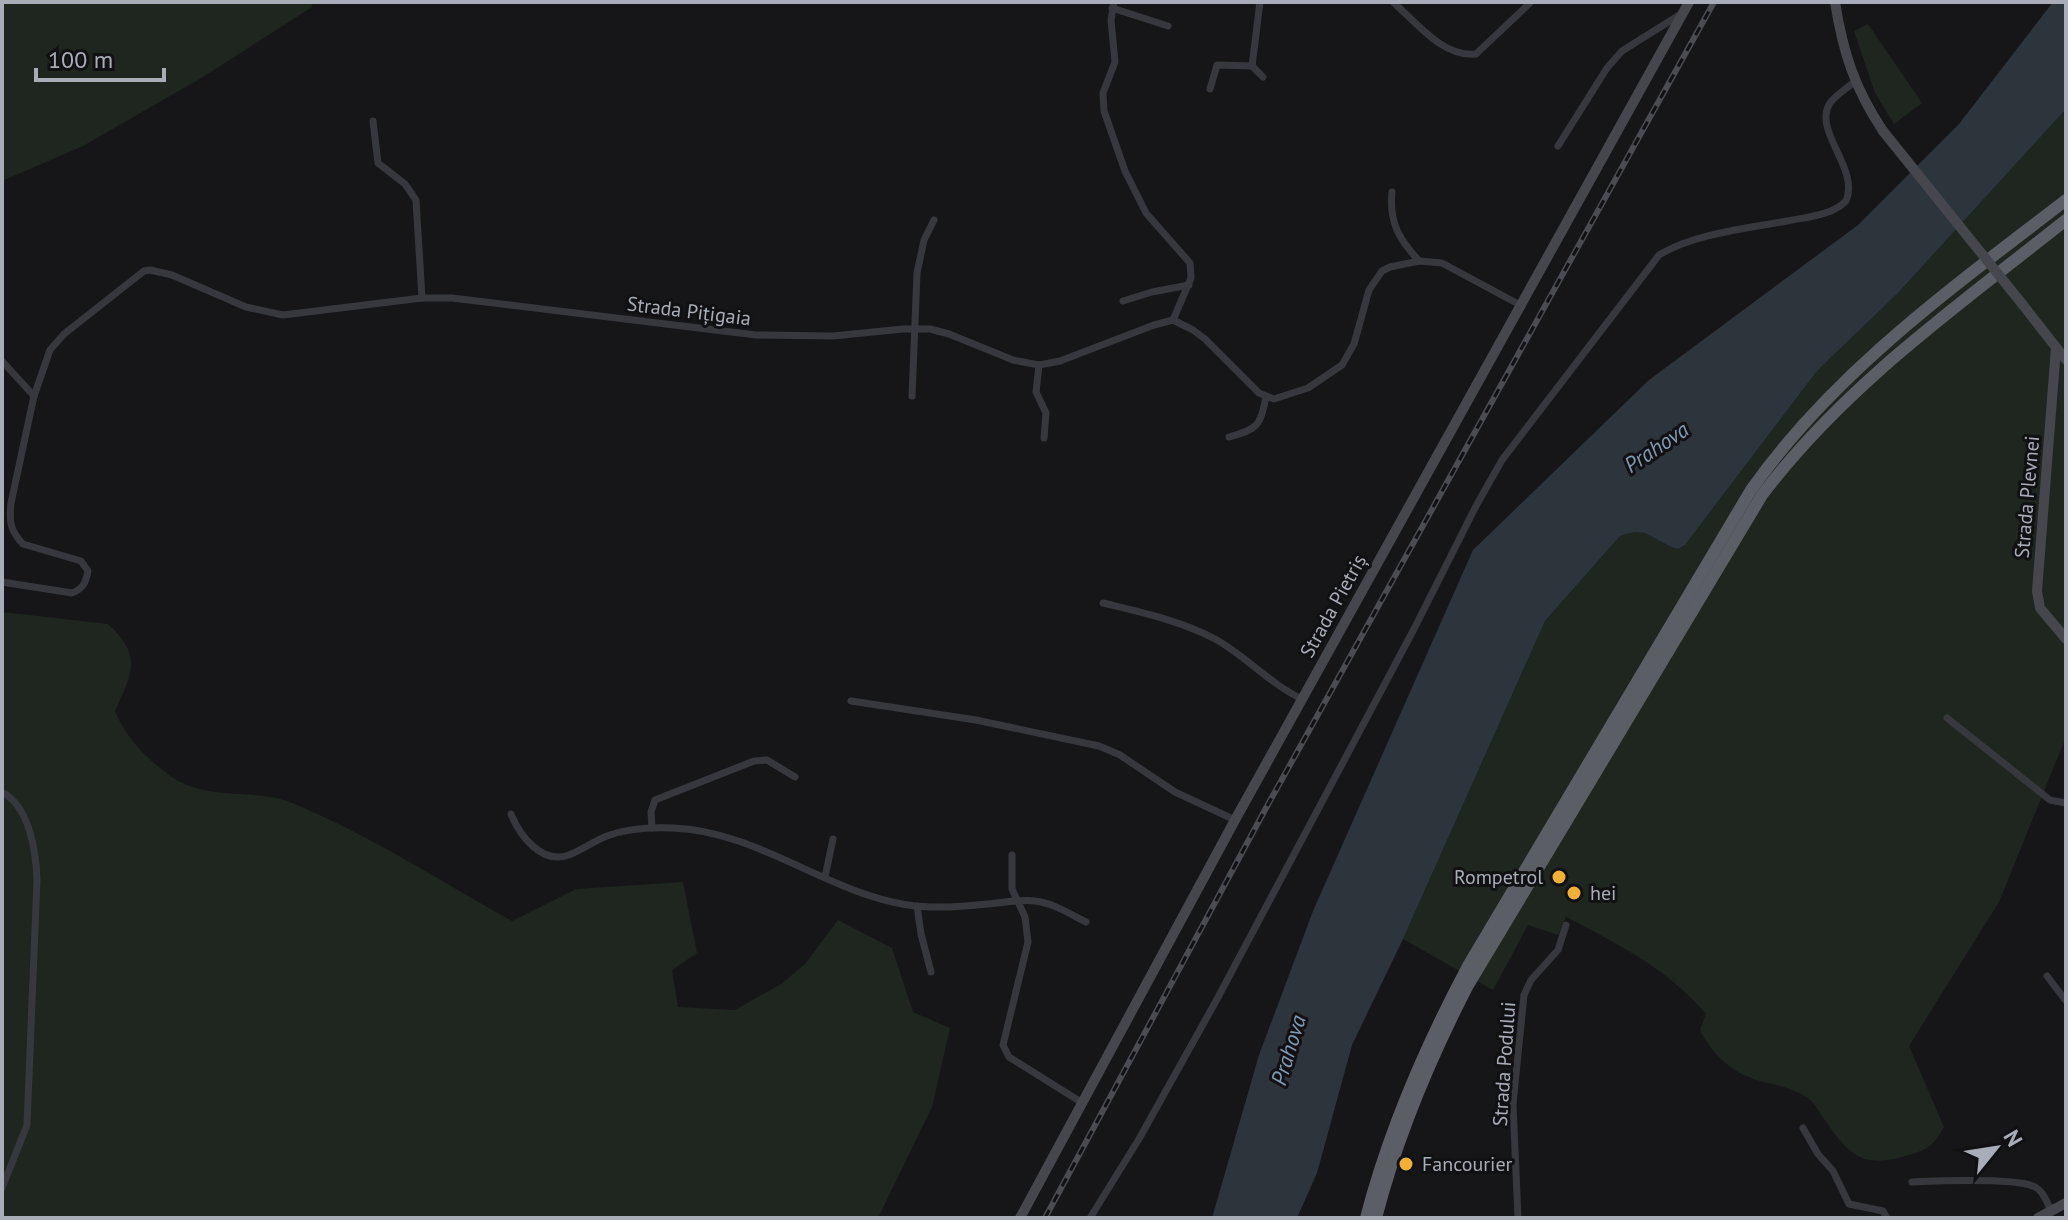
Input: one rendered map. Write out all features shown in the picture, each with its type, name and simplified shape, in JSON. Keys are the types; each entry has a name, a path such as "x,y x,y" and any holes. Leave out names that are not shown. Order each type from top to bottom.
{"highway":[{"path":"1366,1218 1383,1156 1404,1100 1430,1038 1463,974 1751,490 1802,424 1864,361 2066,200"},
{"path":"1376,1218 1407,1121 1444,1032 1467,987 1762,495 1816,430 1866,381 2066,220"}],"main road":[{"path":"1835,2 1854,82 1883,131 2066,360"},
{"name":"Strada Pietriș","path":"1020,1218 1235,820 1522,306 1685,6"},
{"name":"Strada Plevnei","path":"2056,348 2037,591 2040,608 2066,639"},
{"path":"2038,1218 2066,1203"}],"street":[{"path":"1252,66 1260,2"},
{"path":"1393,2 1447,49 1464,55 1476,54 1531,2"},
{"path":"1168,26 1113,5 1111,20 1115,53 1111,75 1103,93 1106,121 1125,171 1146,213 1190,263 1189,285 1173,320"},
{"path":"1558,146 1607,68 1622,51 1685,6"},
{"path":"1210,89 1217,65 1252,66 1263,77"},
{"path":"1090,1218 1139,1139 1208,1015 1502,460 1659,255 1676,246 1727,232 1829,212 1841,206 1849,194 1849,186 1826,115 1833,100 1854,82"},
{"path":"373,121 378,163 405,184 416,200 422,298"},
{"path":"1392,192 1390,212 1399,235 1419,261"},
{"path":"912,396 917,273 924,240 934,220"},
{"path":"1044,438 1046,413 1036,392 1039,365 1060,361 1154,325 1173,320 1205,339 1266,397 1284,398 1337,371 1351,353 1375,280 1390,267 1432,261 1457,269 1522,306"},
{"name":"Strada Pițigaia","path":"2,582 72,593 86,581 88,571 81,561 23,544 11,528 11,503 34,396 45,360 54,343 144,271 172,275 246,307 283,315 422,298 473,300 756,335 833,336 917,328 949,334 1013,360 1039,365"},
{"path":"1123,301 1189,285"},
{"path":"2,361 34,396"},
{"path":"1229,437 1259,424 1266,397"},
{"path":"1103,603 1181,625 1214,638 1302,699"},
{"path":"851,701 976,720 1099,746 1120,755 1175,792 1235,820"},
{"path":"1947,718 2050,800 2066,803"},
{"path":"652,828 651,812 655,800 754,761 767,760 795,777"},
{"path":"2,792 9,796 24,817 36,860 37,880 27,1125 2,1188"},
{"path":"511,814 529,843 553,857 567,856 614,834 652,828 693,829 717,833 767,851 889,901 917,906 966,906 1018,901 1048,904 1086,922"},
{"path":"825,877 833,839"},
{"path":"1012,855 1012,889 1025,917 1027,954 1003,1045 1009,1057 1081,1102"},
{"path":"917,906 931,972"},
{"name":"Strada Podului","path":"1518,1218 1513,1104 1524,995 1531,980 1558,950 1566,925"},
{"path":"2047,976 2066,1001"},
{"path":"1803,1128 1818,1154 1833,1171 1849,1204 1883,1211 1887,1218"},
{"path":"1912,1182 2032,1186 2043,1194 2051,1211"}],"shaded area":[{"path":"2,2 312,2 312,7 203,77 83,146 2,181"},
{"path":"1868,24 1922,103 1894,124 1875,93 1854,31"},
{"path":"2066,109 2066,737 1999,902 1909,1046 1944,1127 1936,1140 1923,1150 1887,1160 1864,1159 1847,1148 1809,1099 1746,1076 1713,1051 1700,1030 1706,1014 1659,971 1566,917 1558,935 1528,925 1493,990 1403,939 1545,621 1620,536 1637,532 1678,549 1685,545 1817,371 1898,293"},
{"path":"2,612 108,624 126,646 131,665 115,711 137,746 169,775 199,789 277,798 292,803 376,843 512,921 576,889 683,882 697,953 672,970 678,1007 735,1010 781,984 805,964 838,920 892,948 913,1012 950,1028 932,1107 878,1218 2,1218"}],"water":[{"name":"Prahova","path":"2053,2 2066,2 2066,109 1898,293 1817,371 1685,545 1678,549 1637,532 1620,536 1545,621 1403,939 1352,1045 1317,1173 1297,1218 1212,1218 1259,1055 1313,911 1473,550 1649,380 1858,225 1959,124"}],"railway":[{"path":"1045,1218 1266,808 1714,2"}],"place":[{"name":"Rompetrol","path":"1559,877"},
{"name":"hei","path":"1574,893"},
{"name":"Fancourier","path":"1406,1164"}]}
